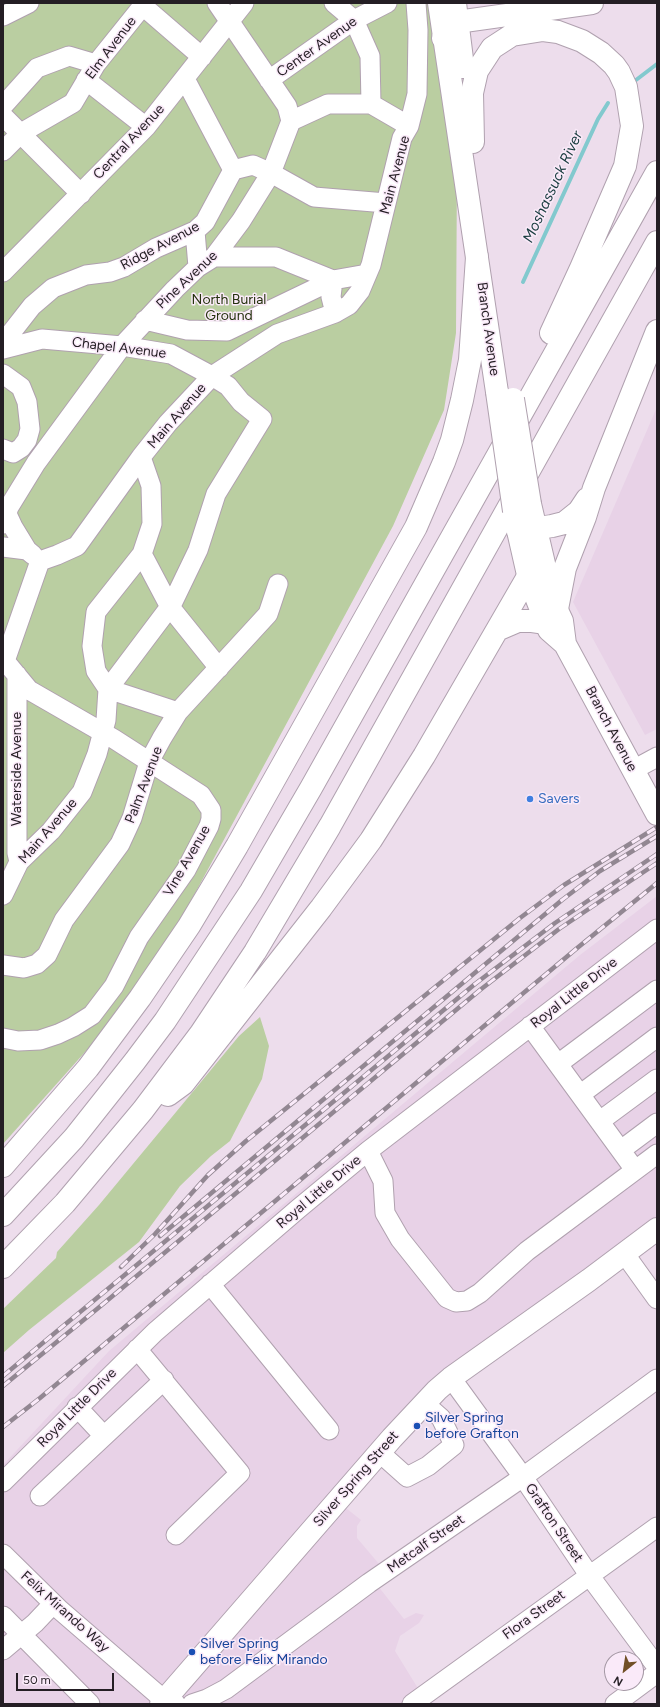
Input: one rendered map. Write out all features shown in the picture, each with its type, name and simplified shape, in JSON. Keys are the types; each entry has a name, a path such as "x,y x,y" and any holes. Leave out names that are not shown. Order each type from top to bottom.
{"main road":[{"name":"Branch Avenue","path":"439,3 452,21 473,142 504,389 524,518 528,576 551,616 562,621 565,644 656,811"},
{"path":"452,21 592,3"},
{"name":"Branch Avenue","path":"452,21 477,257 504,389"},
{"path":"473,142 472,93 477,71 492,48 512,35 544,30 558,32 582,41 601,53 614,65 626,87 632,126 624,166 581,268 532,373 493,464"},
{"path":"3,1215 74,1138 135,1061 165,1021 252,891 657,172"},
{"path":"3,1268 73,1194 137,1118 173,1072 215,1012 293,890 657,242"},
{"path":"3,1166 88,1068 140,998 189,926 241,840 416,527 444,462 461,407 470,360 477,257"},
{"path":"497,630 518,621 532,621 551,616 565,568 585,517 594,488 657,331"},
{"path":"524,518 561,524 570,519 581,508 594,488"},
{"name":"Branch Avenue","path":"524,518 541,554 553,602 551,616"},
{"path":"137,1118 183,1084 343,879 371,840 408,782 541,554"},
{"name":"Silver Spring Street","path":"167,1703 379,1452 424,1403 451,1378 589,1280 657,1229"}],"street":[{"path":"3,16 29,3"},
{"path":"217,3 287,106 291,121 328,104 371,104 409,126"},
{"name":"Central Avenue","path":"3,272 146,127 244,3"},
{"path":"334,3 354,20 370,56 371,104"},
{"name":"Center Avenue","path":"269,80 354,20 387,3"},
{"name":"Main Avenue","path":"3,894 13,855 51,831 82,792 97,754 106,720 108,689 96,671 92,646 96,612 142,554 152,524 151,486 141,457 168,423 212,376 277,334 335,313 348,305 360,290 371,265 402,138 409,126 417,94 418,30 416,3"},
{"path":"144,4 202,57"},
{"name":"Elm Avenue","path":"3,151 21,133 72,103 96,64 144,4"},
{"path":"3,106 37,68 69,56 96,64"},
{"path":"185,78 233,170 253,165 271,173 314,197 386,203"},
{"path":"86,80 146,127"},
{"path":"3,116 81,194"},
{"name":"Pine Avenue","path":"4,517 36,463 122,346 174,289 198,267 214,257 241,222 271,173 291,121"},
{"name":"Ridge Avenue","path":"3,340 7,338 32,306 53,288 86,274 110,272 124,267 156,248 200,226 233,170"},
{"path":"198,267 200,226 241,222"},
{"path":"214,257 276,257 333,280"},
{"path":"146,320 187,330 227,331 333,280 367,274"},
{"path":"333,280 331,297 335,313"},
{"name":"Chapel Avenue","path":"3,349 42,339 122,346 171,354 228,386 241,402 262,419 216,494 198,550 170,607"},
{"path":"3,374 22,387 27,402 30,429 27,440 20,448 13,453 3,449"},
{"path":"3,547 33,555 57,556 77,546 110,503 141,457"},
{"path":"4,517 33,555"},
{"path":"142,554 170,607 219,668"},
{"name":"Waterside Avenue","path":"13,855 8,666 33,555"},
{"name":"Palm Avenue","path":"3,965 24,968 37,964 47,955 64,920 120,844 132,818 149,762 178,712 268,614 278,584"},
{"path":"170,607 108,689 178,712"},
{"name":"Vine Avenue","path":"3,1038 18,1041 40,1040 73,1027 92,1014 114,986 139,937 175,887 209,826 211,819 210,810 201,795 102,732 29,690 8,666"},
{"path":"633,770 657,757"},
{"name":"Royal Little Drive","path":"3,1482 137,1349 298,1209 368,1152 657,929"},
{"path":"558,1064 657,990"},
{"path":"530,1026 636,1170"},
{"path":"580,1094 657,1037"},
{"path":"600,1122 657,1079"},
{"path":"621,1150 657,1122"},
{"path":"368,1152 383,1181 385,1212 400,1239 447,1298 456,1302 467,1301 480,1293 528,1251 657,1154"},
{"path":"624,1253 657,1299"},
{"path":"210,1284 328,1430"},
{"path":"137,1349 240,1473 176,1535"},
{"name":"Grafton Street","path":"451,1378 523,1477 589,1575 657,1667"},
{"name":"Metcalf Street","path":"192,1704 207,1699 226,1689 370,1583 523,1477 657,1378"},
{"path":"40,1496 164,1380"},
{"path":"379,1452 407,1477 428,1466 454,1445 441,1418 424,1403"},
{"path":"77,1407 104,1436"},
{"name":"Flora Street","path":"412,1704 657,1527"},
{"name":"Felix Mirando Way","path":"3,1554 53,1604 167,1703"},
{"path":"3,1650 22,1635 53,1604"},
{"path":"3,1616 90,1704"},
{"path":"615,1704 657,1673"}],"shaded area":[{"path":"657,407 657,729 645,735 573,602"},
{"path":"657,896 657,1228 458,1372 337,1501 361,1520 357,1526 357,1538 385,1571 374,1581 404,1619 416,1613 424,1615 419,1623 400,1636 395,1651 419,1690 407,1704 3,1704 3,1465 109,1351 580,955"}],"green space":[{"name":"North Burial Ground","path":"3,3 435,3 457,166 456,333 444,410 393,526 172,936 102,1033 3,1144"},
{"path":"260,1017 269,1046 262,1079 230,1141 211,1156 180,1186 139,1242 29,1330 3,1353 3,1309 56,1258 57,1252 99,1205 239,1036"}],"waterway":[{"name":"Moshassuck River","path":"636,80 657,64"},
{"name":"Moshassuck River","path":"523,282 598,119 608,103"}],"railway":[{"path":"121,1267 155,1234 208,1175 246,1141 520,918 564,885 657,827"},
{"path":"160,1236 562,900 600,871 657,836"},
{"path":"3,1376 475,984 555,923 657,854"},
{"path":"3,1386 480,990 559,929 657,863"},
{"path":"3,1427 40,1398 576,949 657,883"}],"place":[{"name":"Savers","path":"530,799"},
{"name":"Silver Spring before Grafton","path":"417,1426"},
{"name":"Silver Spring before Felix Mirando","path":"192,1652"}]}
